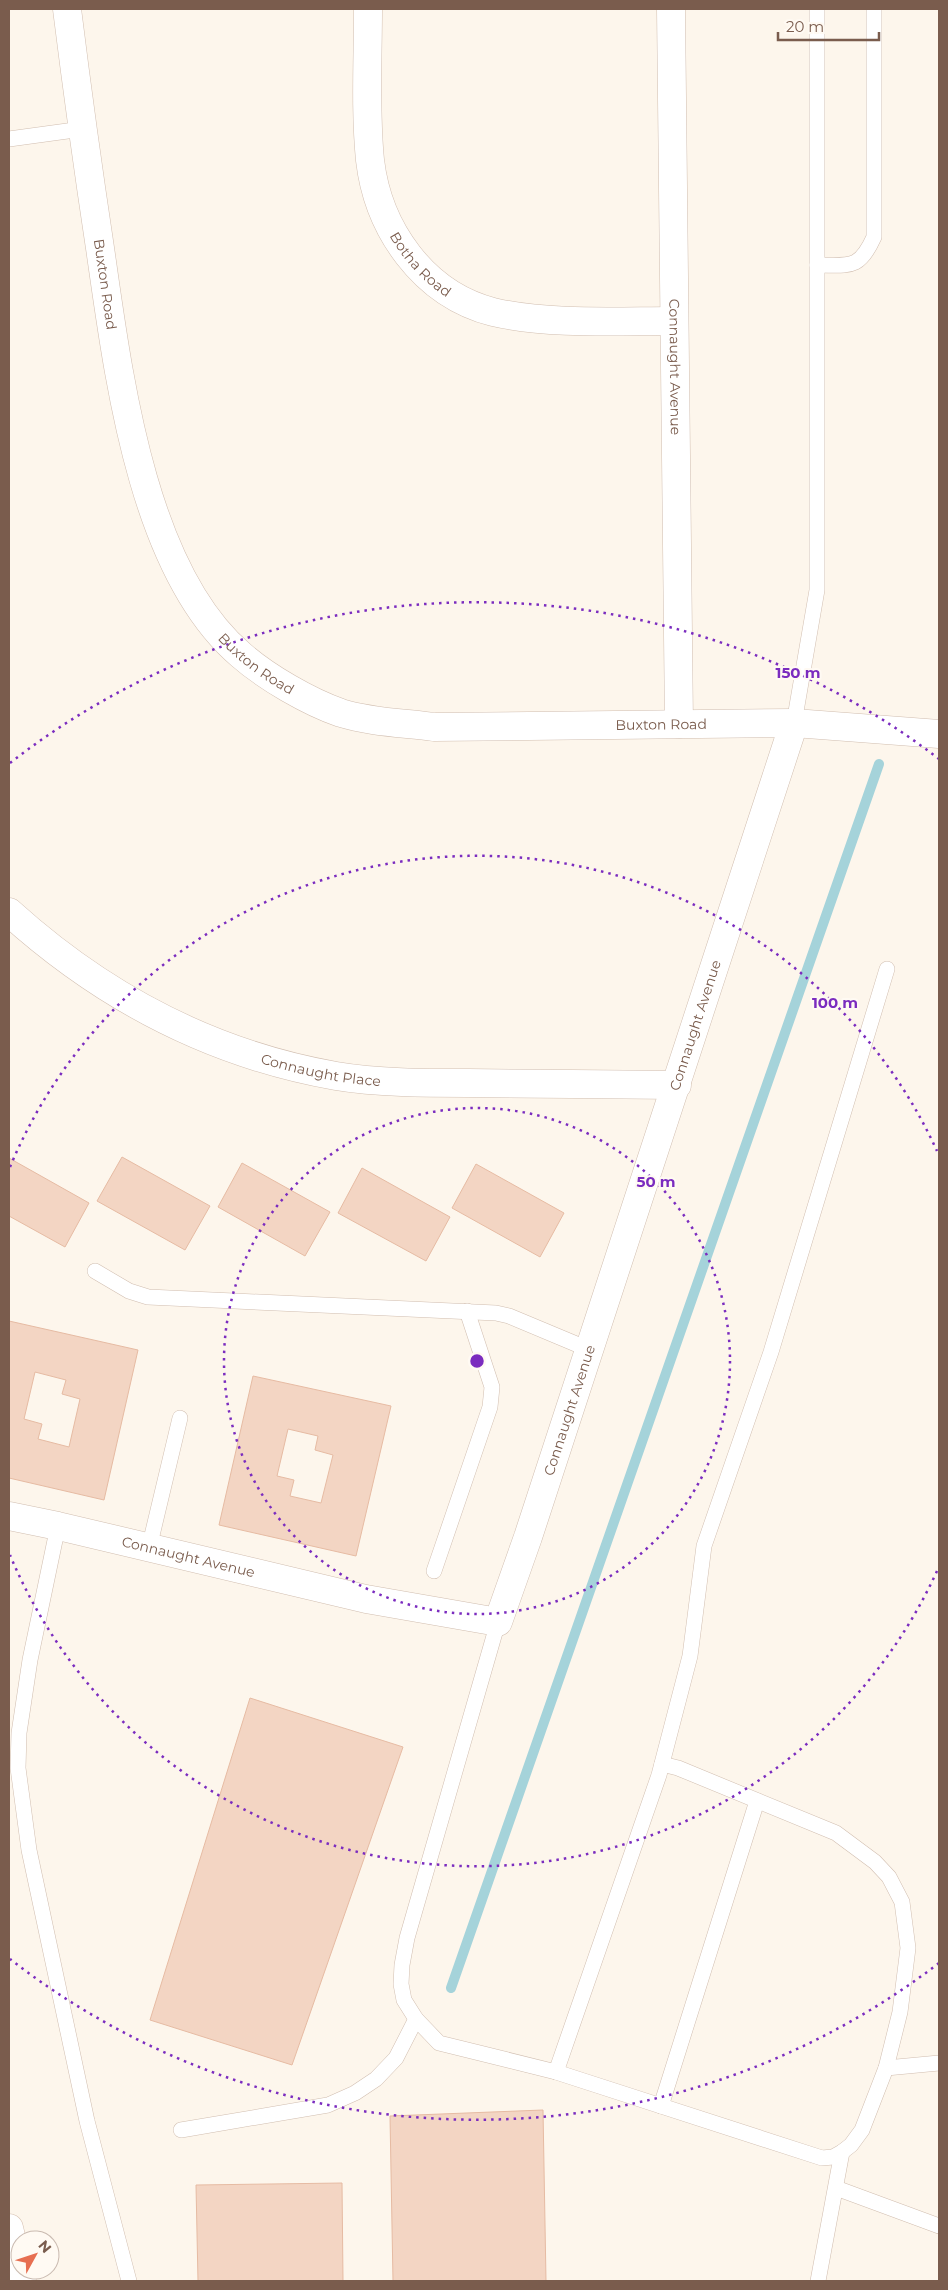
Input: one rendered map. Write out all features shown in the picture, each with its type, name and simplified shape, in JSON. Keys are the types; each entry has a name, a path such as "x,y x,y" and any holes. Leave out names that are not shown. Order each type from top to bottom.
{"street":[{"name":"Buxton Road","path":"67,9 82,129 114,346 140,468 166,548 194,601 218,631 241,655 298,694 342,713 383,721 434,727 794,723 939,734"},
{"name":"Botha Road","path":"368,9 370,160 375,191 388,224 404,252 427,278 458,298 492,312 524,317 585,321 674,321"},
{"name":"Connaught Avenue","path":"671,9 679,724"},
{"name":"Connaught Avenue","path":"9,1516 366,1599 498,1622 677,1085 794,723"},
{"name":"Connaught Place","path":"9,912 88,974 143,1008 196,1036 265,1061 338,1076 423,1083 677,1085"},
{"path":"9,2228 22,2281"}],"lane":[{"path":"794,723 818,590 817,9"},
{"path":"817,265 852,265 866,254 874,237 874,9"},
{"path":"9,139 82,129"},
{"path":"556,2072 662,1764 690,1656 704,1546 771,1352 886,969"},
{"path":"95,1271 129,1291 148,1297 467,1311 509,1316 588,1349"},
{"path":"434,1571 490,1407 492,1396 492,1387 467,1311"},
{"path":"149,1548 180,1418"},
{"path":"58,1526 30,1660 19,1733 18,1768 21,1806 28,1850 88,2122 129,2281"},
{"path":"498,1622 407,1938 401,1984 404,2000 416,2019 439,2043 556,2072 822,2158 833,2157 851,2145 862,2130 886,2068 900,2012 908,1948 902,1902 889,1877 875,1862 836,1833 678,1768 662,1764"},
{"path":"661,2106 757,1801"},
{"path":"181,2130 328,2105 355,2093 376,2079 396,2058 416,2019"},
{"path":"886,2068 939,2063"},
{"path":"818,2281 842,2152"},
{"path":"836,2188 939,2226"}],"building":[{"path":"122,1157 210,1206 185,1250 97,1201"},
{"path":"9,1158 89,1203 65,1247 9,1216"},
{"path":"242,1163 330,1212 305,1256 218,1207"},
{"path":"476,1164 564,1213 540,1257 452,1208"},
{"path":"362,1168 450,1217 426,1261 338,1213"},
{"path":"9,1321 138,1350 104,1500 9,1478","holes":["35,1372 66,1380 62,1394 80,1399 69,1447 38,1439 42,1424 24,1419"]},
{"path":"253,1376 391,1406 356,1556 219,1525","holes":["288,1429 318,1436 315,1450 333,1455 321,1503 290,1496 294,1480 277,1476"]},
{"path":"250,1698 403,1747 292,2065 150,2020"},
{"path":"543,2110 546,2281 393,2281 390,2116"},
{"path":"342,2183 343,2281 198,2281 196,2185"}],"waterway":[{"path":"451,1988 879,764"}]}
